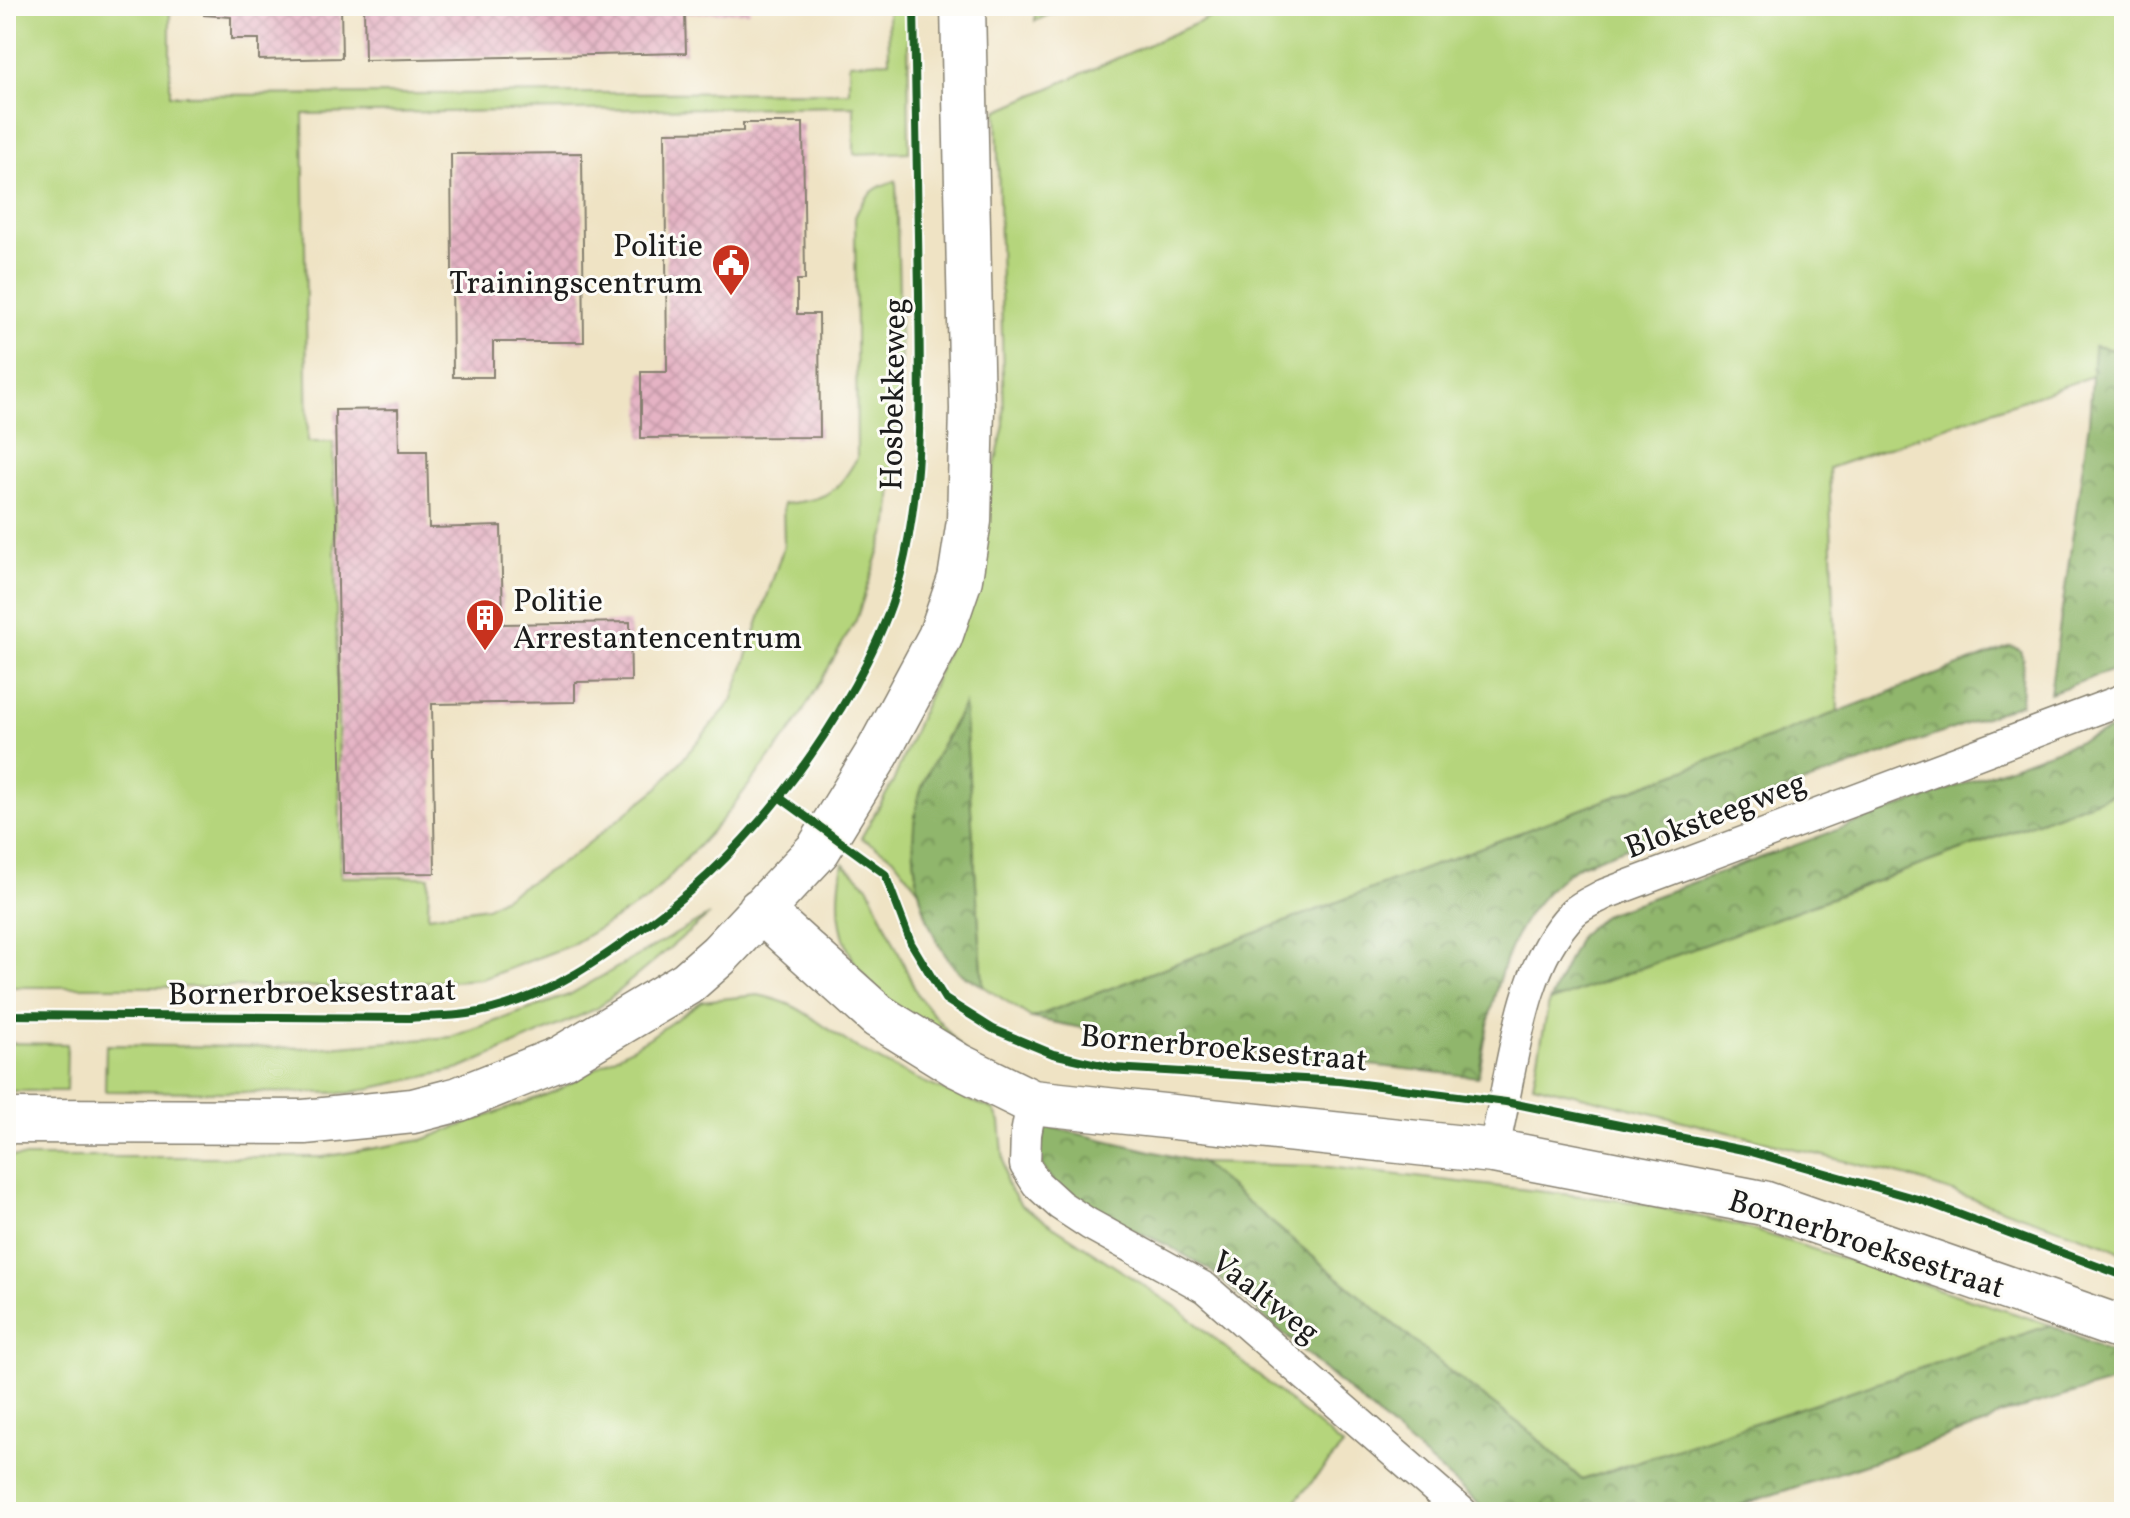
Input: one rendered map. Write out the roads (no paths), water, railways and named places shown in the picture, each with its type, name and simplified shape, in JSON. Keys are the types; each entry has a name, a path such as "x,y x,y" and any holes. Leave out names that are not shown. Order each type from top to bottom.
{"main road":[{"path":"6,1121 304,1122 413,1111 459,1099 561,1058 687,983 719,955 818,850 940,637 960,579 969,521 972,409 963,6"},
{"name":"Bornerbroeksestraat","path":"760,910 878,1016 957,1065 1032,1102 1493,1151 1763,1203 2124,1329"}],"street":[{"name":"Bloksteegweg","path":"1493,1151 1533,973 1552,938 1575,911 1605,894 2124,699"},
{"name":"Vaaltweg","path":"1032,1102 1026,1134 1025,1165 1037,1184 1060,1205 1205,1288 1462,1512"}],"place":[{"name":"Politie Trainingscentrum","path":"731,297"},
{"name":"Politie Arrestantencentrum","path":"485,652"}]}
